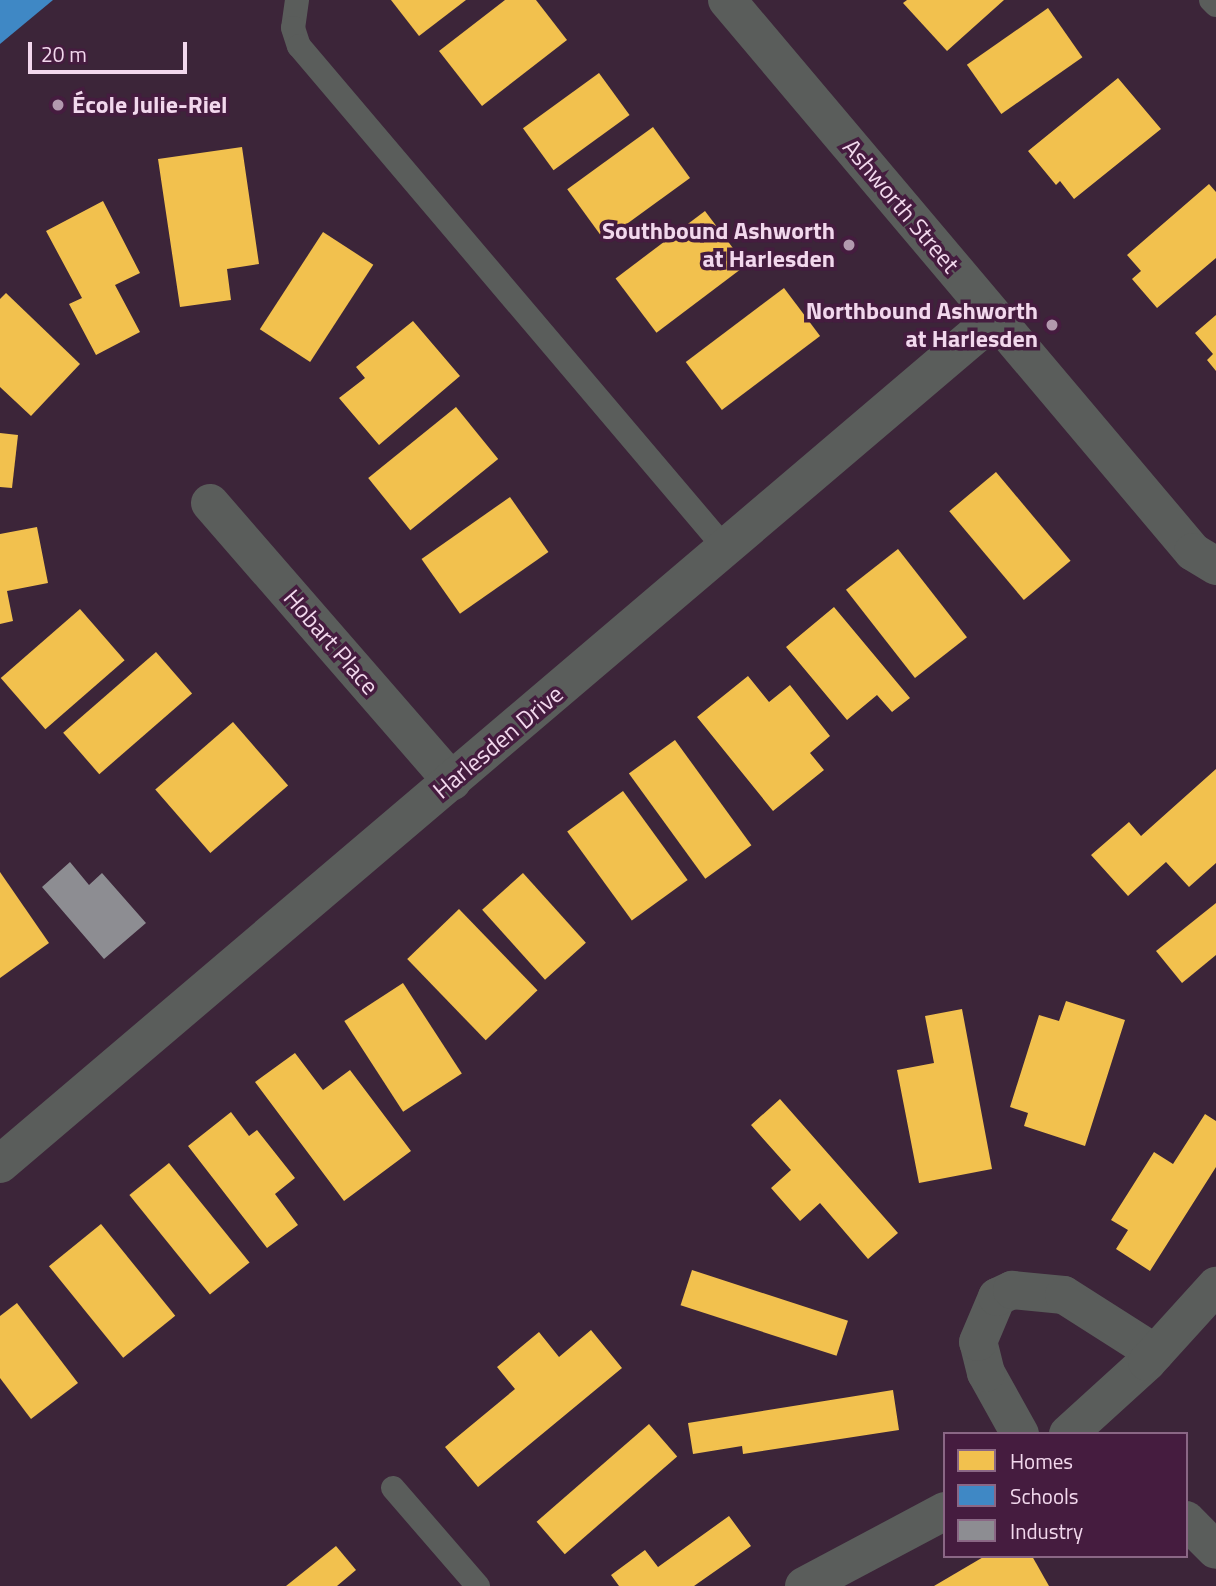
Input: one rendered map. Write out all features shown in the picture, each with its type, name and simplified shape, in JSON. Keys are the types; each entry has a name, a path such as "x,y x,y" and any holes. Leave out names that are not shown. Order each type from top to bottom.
{"street":[{"name":"Ashworth Street","path":"727,0 1193,552 1216,566"},
{"name":"Harlesden Drive","path":"0,1164 995,318"},
{"name":"Hobart Place","path":"210,503 452,781"},
{"path":"1088,1428 1216,1286"},
{"path":"1019,1432 986,1373 978,1342 997,1297 1012,1290 1064,1295 1155,1353"},
{"path":"804,1586 943,1512"},
{"path":"1188,1522 1216,1550"}],"lane":[{"path":"297,0 293,28 299,46 726,548"},
{"path":"1211,0 1216,5"},
{"path":"393,1488 478,1586"}],"building: Homes":[{"path":"391,0 466,0 419,36"},
{"path":"505,0 536,0 567,40 482,106 439,51"},
{"path":"907,0 1004,0 947,51 903,3"},
{"path":"1048,8 1082,57 1001,114 967,65"},
{"path":"599,73 630,115 554,170 523,128"},
{"path":"1118,78 1161,129 1074,199 1060,181 1056,185 1028,151"},
{"path":"653,127 690,178 604,240 567,189"},
{"path":"242,147 259,264 227,269 231,300 180,307 158,159"},
{"path":"1209,184 1216,192 1216,258 1157,308 1132,279 1141,271 1127,255"},
{"path":"103,201 140,273 115,285 140,332 96,355 69,304 82,298 46,231"},
{"path":"705,211 746,265 656,333 616,278"},
{"path":"323,232 373,265 310,362 260,329"},
{"path":"784,288 820,336 722,410 686,362"},
{"path":"6,293 80,364 31,416 0,387 0,299"},
{"path":"1216,315 1216,371 1207,360 1213,354 1195,333"},
{"path":"413,321 460,376 379,445 339,398 365,378 356,367"},
{"path":"456,407 498,459 410,530 368,478"},
{"path":"0,433 18,435 12,488 0,487"},
{"path":"996,472 1071,561 1024,600 949,511"},
{"path":"510,497 548,552 460,614 422,559"},
{"path":"37,527 48,583 7,591 13,621 0,624 0,534"},
{"path":"898,549 967,637 915,678 846,590"},
{"path":"834,607 910,698 892,712 877,695 847,720 786,647"},
{"path":"80,609 125,660 45,729 1,678"},
{"path":"156,652 192,694 99,774 63,733"},
{"path":"748,676 769,702 790,685 830,736 810,753 824,770 773,811 697,717"},
{"path":"233,722 288,785 210,853 155,790"},
{"path":"675,740 751,845 705,879 629,774"},
{"path":"1216,769 1216,863 1189,887 1166,862 1128,896 1091,855 1129,822 1141,836"},
{"path":"623,791 688,880 632,921 567,832"},
{"path":"0,872 49,943 0,978"},
{"path":"523,873 586,943 545,980 482,910"},
{"path":"1216,903 1216,955 1182,983 1156,951"},
{"path":"459,909 537,990 486,1040 407,959"},
{"path":"403,983 462,1074 403,1112 344,1021"},
{"path":"1066,1001 1125,1020 1085,1146 1024,1126 1028,1113 1010,1107 1039,1015 1059,1021"},
{"path":"962,1009 992,1169 919,1183 897,1070 934,1063 925,1016"},
{"path":"295,1053 323,1090 350,1070 411,1151 344,1201 255,1082"},
{"path":"780,1099 898,1233 868,1259 820,1203 800,1221 771,1188 791,1170 751,1125"},
{"path":"231,1112 249,1136 257,1130 295,1178 275,1194 298,1225 267,1248 188,1146"},
{"path":"1205,1114 1216,1121 1216,1167 1150,1271 1116,1249 1128,1230 1111,1220 1154,1152 1173,1164"},
{"path":"169,1163 250,1262 210,1295 129,1195"},
{"path":"101,1224 175,1316 123,1358 49,1266"},
{"path":"692,1270 848,1321 837,1356 681,1305"},
{"path":"17,1303 78,1383 31,1419 0,1378 0,1316"},
{"path":"591,1330 622,1368 478,1487 445,1447 515,1389 497,1367 539,1332 559,1357"},
{"path":"893,1390 899,1430 743,1454 742,1446 693,1454 688,1423"},
{"path":"649,1424 677,1456 565,1554 537,1522"},
{"path":"729,1516 751,1546 694,1586 619,1586 611,1575 645,1550 658,1567"},
{"path":"336,1546 356,1570 337,1586 286,1586"},
{"path":"982,1558 1033,1558 1049,1586 934,1586"}],"building: Schools":[{"path":"0,0 53,0 0,44"}],"building: Industry":[{"path":"70,862 89,885 102,873 146,923 104,959 42,887"}],"place":[{"name":"École Julie-Riel","path":"58,105"},
{"name":"Southbound Ashworth at Harlesden","path":"849,245"},
{"name":"Northbound Ashworth at Harlesden","path":"1052,325"}]}
